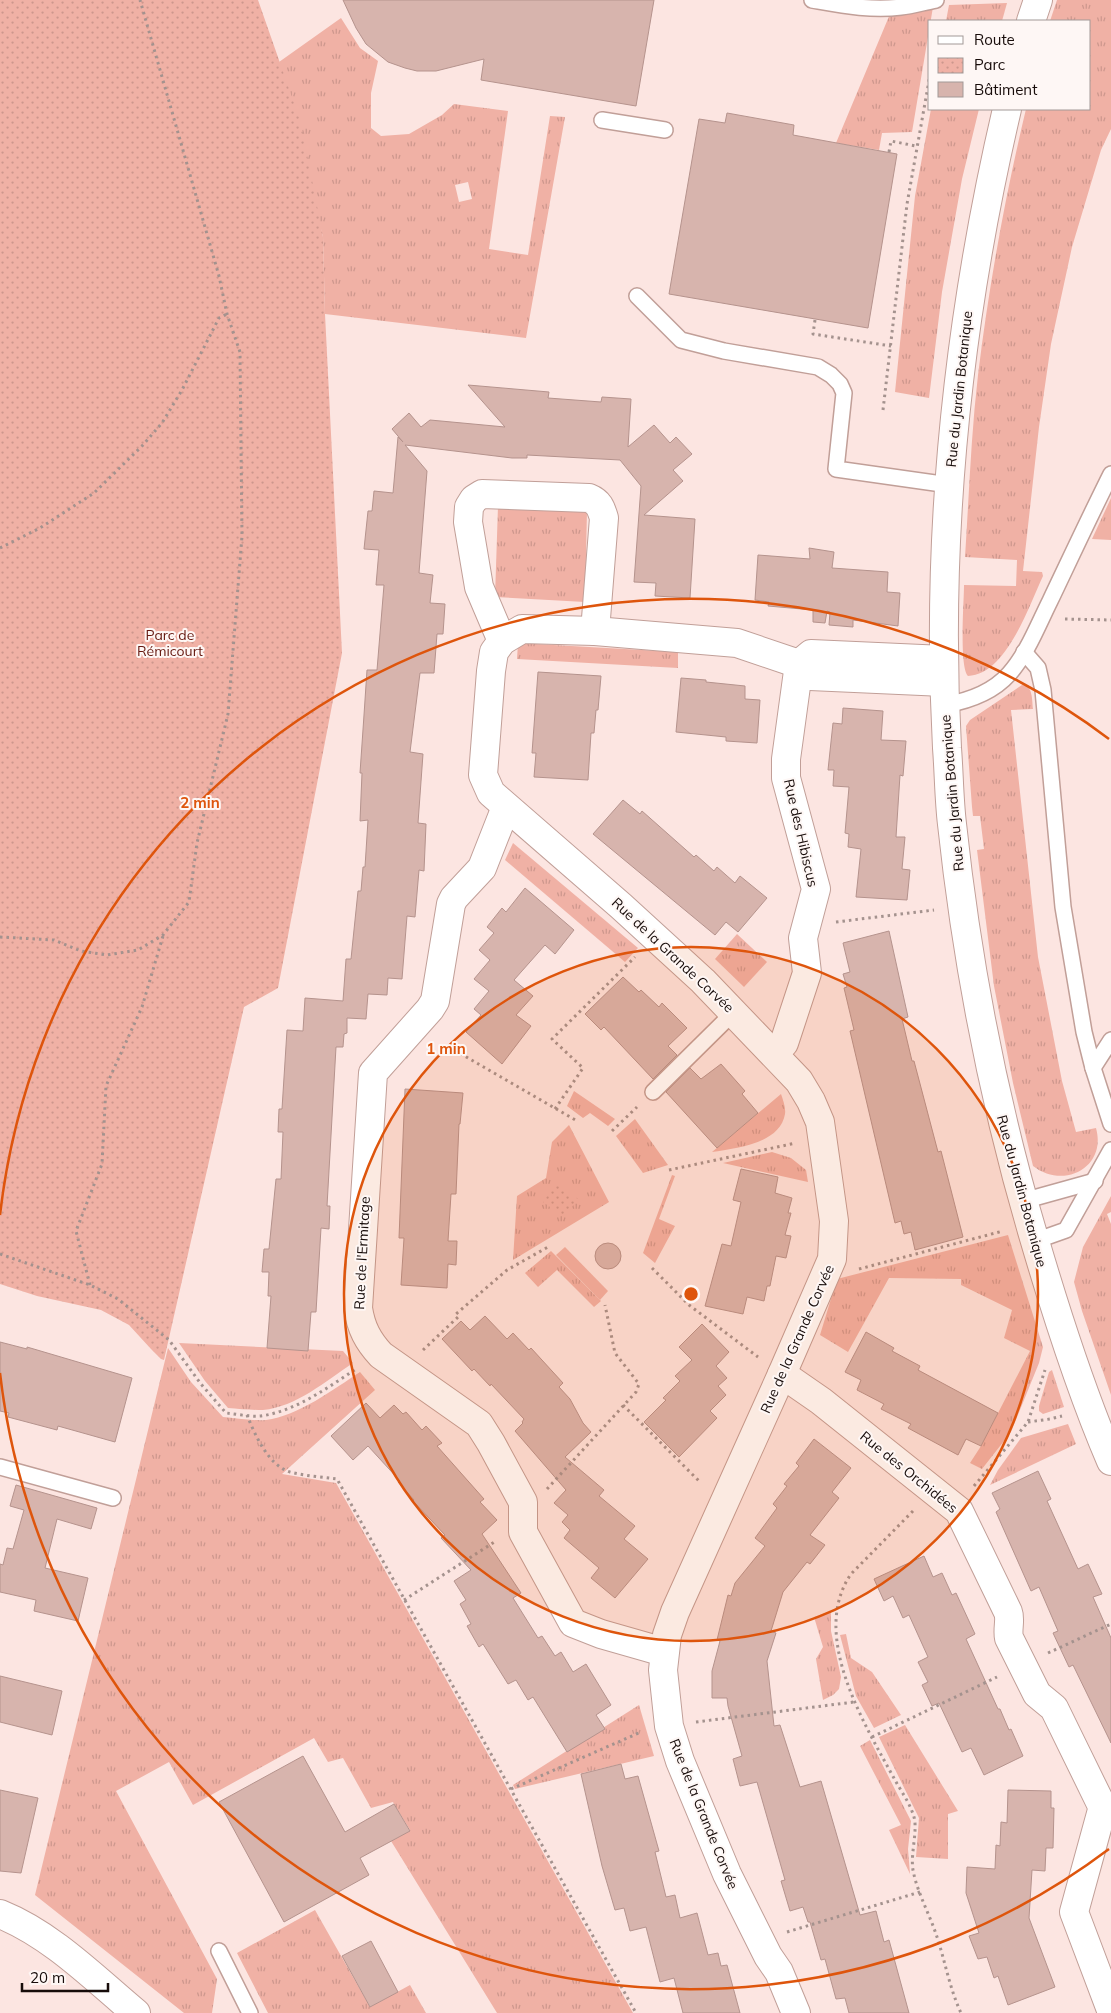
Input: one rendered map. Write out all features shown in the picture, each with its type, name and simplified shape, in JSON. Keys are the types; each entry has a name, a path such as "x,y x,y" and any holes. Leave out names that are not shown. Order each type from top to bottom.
{"street":[{"path":"1031,20 1038,0"},
{"name":"Rue du Jardin Botanique","path":"1007,110 977,249 963,341 949,485 944,586 944,682 952,821 962,907 987,1050 1004,1133 1055,1308 1111,1461"},
{"path":"595,631 604,518 602,509 596,501 588,498 482,494 474,500 469,507 468,522 479,586 502,641 522,629 595,631 737,643 799,664 811,654 944,682"},
{"name":"Rue de la Grande Corvée","path":"502,641 494,652 491,671 483,775 491,793 655,937 734,1012 799,1081 811,1101 820,1122 834,1221 832,1259 675,1612 667,1635 664,1652 664,1678 669,1723 680,1761 727,1874 778,1972 796,2013"},
{"name":"Rue des Hibiscus","path":"774,1054 784,1043 807,974 803,938 816,889 786,778 786,759 799,664"},
{"name":"Rue de l'Ermitage","path":"506,807 482,868 454,898 451,904 435,1000 430,1009 373,1073 358,1308 360,1323 366,1335 392,1362 479,1424 524,1502 524,1532 573,1622 601,1634 664,1652"},
{"name":"Rue des Orchidées","path":"782,1374 821,1401 959,1511 1010,1616 1007,1632 1009,1638 1037,1694 1054,1708 1101,1804 1102,1810 1074,1912 1111,2010"},
{"path":"0,1914 28,1928 71,1958 136,2013"}],"lane":[{"path":"812,0 878,8 901,7 936,0"},
{"path":"602,120 665,130"},
{"path":"637,296 681,340 724,351 818,367 831,375 840,384 844,394 836,469 949,485"},
{"path":"944,682 960,703 993,687 1008,676 1024,652 1111,474"},
{"path":"1024,652 1038,668 1043,690 1064,907 1084,1032 1093,1068 1111,1124"},
{"path":"653,1092 734,1012"},
{"path":"1093,1068 1111,1040"},
{"path":"1029,1222 1066,1230 1111,1150"},
{"path":"1029,1222 1095,1181"},
{"path":"1,1471 113,1498"},
{"path":"220,1951 250,2013"}],"path":[{"path":"90,1285 76,1231 102,1164 106,1086 142,1007 164,935 189,902 197,843 228,714 242,536 240,352 227,314 219,276 140,0"},
{"path":"883,410 907,204 928,85"},
{"path":"889,152 891,141 916,146"},
{"path":"0,548 40,528 94,493 142,446 162,423 182,390 219,318 227,314"},
{"path":"815,320 813,334 891,346"},
{"path":"1057,619 1111,620"},
{"path":"806,925 962,907"},
{"path":"0,937 54,940 81,952 107,955 138,950 164,935"},
{"path":"555,1109 583,1068 552,1039 655,937"},
{"path":"449,1047 577,1121"},
{"path":"612,1131 640,1105"},
{"path":"669,1170 822,1138"},
{"path":"825,1278 1029,1222"},
{"path":"0,1254 90,1285 118,1299 169,1340 201,1384 226,1413 261,1416 293,1406 392,1362 458,1317 456,1314 507,1270 548,1247"},
{"path":"652,1268 689,1305 782,1374"},
{"path":"404,1600 524,1519 636,1392 639,1384 615,1353 605,1305"},
{"path":"961,2013 954,1997 937,1936 920,1892 912,1859 914,1815 854,1702 839,1651 835,1629 836,1611 843,1586 851,1574 945,1499 1028,1422 1046,1369"},
{"path":"623,1405 723,1505"},
{"path":"247,1415 254,1432 278,1466 290,1472 336,1479 636,2013"},
{"path":"872,1737 949,1700"},
{"path":"510,1789 669,1723 854,1702"},
{"path":"760,1940 920,1892"}],"green space":[{"name":"Parc de Rémicourt","path":"0,0 258,0 301,123 323,237 325,314 342,653 278,988 244,1007 164,1360 129,1325 101,1310 37,1296 0,1284"},
{"path":"1057,0 1111,0 1111,129 1101,150 1072,247 1051,344 1039,427 1023,571 1042,572 1043,576 1023,621 1005,652 982,673 968,676 965,670 963,647 964,585 1016,586 1017,560 965,557 972,443 982,341 992,274 1011,175 1026,110 1091,110 1091,20 1050,20"},
{"path":"1007,3 1002,20 946,20 949,5"},
{"path":"933,7 931,20 928,20 928,37 912,132 882,133 879,150 836,143 890,14"},
{"path":"341,18 360,48 378,61 371,93 371,128 381,136 409,134 442,115 454,104 508,111 489,249 528,255 550,116 565,117 526,338 325,314 323,237 279,62","holes":["468,182 472,199 459,202 455,185"]},
{"path":"931,110 979,110 962,179 942,292 929,398 895,392 915,196"},
{"path":"1111,498 1111,540 1092,539"},
{"path":"498,506 587,510 585,602 495,597"},
{"path":"518,643 678,652 678,668 517,659"},
{"path":"1022,685 1030,690 1033,709 1011,710 1038,957 1062,1081 1076,1132 1096,1128 1098,1142 1095,1154 1089,1163 1080,1171 1069,1175 1057,1176 1045,1173 1033,1166 1013,1083 994,986 977,850 984,849 980,816 973,816 972,807 966,726 970,720"},
{"path":"513,843 638,948 625,962 505,860"},
{"path":"737,934 767,962 744,987 715,959"},
{"path":"574,1091 615,1119 608,1126 590,1113 583,1118 567,1106"},
{"path":"781,1094 785,1114 775,1132 756,1143 712,1152"},
{"path":"635,1119 668,1165 643,1173 616,1136"},
{"path":"569,1125 609,1202 513,1260 517,1196 546,1178 552,1142"},
{"path":"772,1152 791,1158 806,1170 808,1182 723,1163"},
{"path":"672,1175 675,1176 659,1219 675,1226 655,1263 643,1253"},
{"path":"556,1183 578,1199 564,1217 543,1202"},
{"path":"1111,1196 1111,1212 1107,1214 1111,1224 1111,1395 1074,1282 1083,1247"},
{"path":"1008,1235 1043,1347 1039,1363 1011,1432 982,1469 970,1463 981,1446 1030,1351 1004,1338 1012,1310 961,1285 961,1279 889,1278 848,1352 820,1335 837,1279"},
{"path":"565,1247 608,1291 600,1300 556,1255"},
{"path":"551,1251 601,1301 594,1307 557,1270 538,1287 525,1273"},
{"path":"179,1343 343,1351 353,1363 299,1399 287,1404 263,1410 228,1408 205,1381"},
{"path":"168,1348 191,1382 223,1417 266,1420 291,1413 327,1394 360,1372 375,1390 282,1474 336,1483 633,2013 497,2013 391,1841 410,1830 393,1802 371,1808 343,1758 328,1762 314,1738 193,1805 169,1762 116,1791 217,1979 212,2013 184,2013 35,1895"},
{"path":"1052,1370 1064,1407 1043,1414 1039,1411 1039,1406 1049,1372"},
{"path":"1068,1424 1076,1444 990,1485 998,1470 1021,1438"},
{"path":"831,1611 831,1631 841,1677 839,1689 833,1695 823,1700 816,1659 823,1647 814,1617"},
{"path":"846,1634 851,1658 872,1672 901,1715 874,1728 856,1696 840,1635"},
{"path":"639,1705 654,1756 515,1789 513,1785"},
{"path":"905,1725 958,1811 948,1814 948,1859 916,1857 919,1818 879,1737"},
{"path":"870,1740 911,1821 908,1849 910,1874 889,1830 901,1825 860,1746"},
{"path":"315,1910 370,2007 410,1985 426,2013 268,2013 237,1953"}],"building":[{"path":"343,0 654,0 636,106 481,80 484,59 436,71 417,71 388,62 366,44"},
{"path":"727,113 794,125 793,135 897,154 868,328 669,294 699,119 725,123"},
{"path":"468,385 549,392 548,398 601,402 602,397 631,399 628,447 654,425 670,443 676,437 692,454 673,470 683,481 644,515 695,519 690,598 655,596 656,583 634,582 641,486 620,460 527,455 527,458 512,458 405,445 427,471 419,573 433,575 430,603 445,604 443,634 437,634 434,673 420,673 410,752 423,754 418,823 426,824 424,871 419,870 415,917 407,916 402,979 388,978 387,995 368,994 366,1019 347,1018 347,1033 344,1034 343,1047 336,1047 327,1206 330,1206 329,1229 321,1228 316,1312 311,1312 308,1351 267,1348 271,1296 268,1296 269,1272 262,1272 264,1249 269,1249 276,1179 281,1179 283,1132 278,1132 279,1109 282,1109 287,1030 303,1031 305,998 343,1001 346,959 351,959 358,891 361,891 363,867 365,867 368,820 360,821 362,773 360,773 367,670 377,670 384,585 376,585 379,550 364,549 368,511 372,511 374,491 393,493 398,437 403,442 392,429 409,413 421,427 430,420 505,427"},
{"path":"809,548 834,552 832,568 888,572 887,592 900,593 898,626 853,620 853,627 829,625 830,612 827,611 825,623 813,622 813,610 768,606 769,602 755,600 758,555 810,559"},
{"path":"538,672 601,676 594,733 591,733 588,780 534,777 536,753 532,753"},
{"path":"681,678 745,686 745,699 760,700 757,743 726,741 726,737 676,732"},
{"path":"843,708 883,711 881,740 906,741 903,776 900,775 896,837 905,837 902,869 910,870 907,900 856,897 861,849 848,847 849,834 845,833 849,787 833,786 834,770 828,770 833,723 842,724"},
{"path":"623,800 640,814 642,811 694,857 696,855 714,871 717,867 735,883 740,876 767,898 738,932 726,922 715,935 593,834"},
{"path":"525,888 574,930 555,954 545,945 514,980 533,996 516,1015 531,1026 502,1064 466,1032 481,1015 474,1009 489,991 474,979 490,960 479,950 494,933 487,927 502,908 506,912"},
{"path":"889,931 908,1017 902,1019 912,1061 914,1061 938,1152 941,1151 963,1237 915,1250 911,1232 904,1234 901,1221 895,1223 850,1031 854,1030 844,988 847,987 843,974 850,972 843,943"},
{"path":"623,977 639,992 641,990 659,1007 662,1003 687,1028 668,1046 677,1055 653,1079 604,1027 601,1030 585,1014"},
{"path":"721,1064 745,1091 742,1094 758,1113 717,1148 666,1092 690,1068 701,1079"},
{"path":"405,1089 463,1093 459,1124 456,1194 451,1194 448,1241 457,1241 456,1265 448,1264 447,1288 401,1285 404,1238 399,1238"},
{"path":"741,1169 778,1177 775,1193 792,1198 788,1213 791,1213 785,1235 791,1236 786,1258 776,1256 770,1286 767,1286 764,1301 747,1297 743,1314 705,1306 722,1244 731,1246 741,1202 733,1200"},
{"path":"608,1243 617,1247 621,1256 617,1265 608,1269 599,1265 595,1256 599,1247"},
{"path":"485,1316 507,1339 513,1333 529,1350 531,1348 563,1383 559,1387 570,1399 583,1423 591,1432 565,1457 604,1490 599,1496 635,1526 624,1539 648,1559 615,1598 591,1578 599,1568 564,1538 570,1530 562,1522 568,1515 554,1503 566,1490 515,1431 523,1423 524,1419 491,1384 490,1386 474,1369 472,1371 442,1339 461,1321 470,1330"},
{"path":"702,1324 729,1352 716,1366 727,1378 718,1386 726,1395 710,1411 717,1418 679,1457 644,1422 666,1400 663,1398 680,1381 675,1376 692,1360 679,1347"},
{"path":"866,1332 894,1348 892,1351 920,1366 918,1370 998,1413 981,1446 966,1439 958,1455 908,1428 911,1424 881,1409 884,1404 857,1390 861,1380 845,1372"},
{"path":"0,1342 27,1349 27,1347 132,1378 115,1442 58,1426 57,1430 8,1417 9,1413 0,1411"},
{"path":"366,1403 380,1418 394,1405 403,1414 406,1412 422,1430 426,1426 442,1443 437,1446 484,1499 480,1502 497,1520 482,1534 521,1593 513,1598 538,1638 542,1636 555,1656 561,1652 573,1672 586,1664 611,1705 596,1715 605,1729 567,1752 533,1697 528,1700 516,1680 508,1684 483,1644 479,1647 467,1626 471,1624 460,1604 466,1600 454,1581 471,1570 441,1538 445,1535 413,1501 398,1482 400,1481 368,1446 353,1460 331,1436"},
{"path":"814,1439 851,1468 832,1492 839,1498 810,1535 825,1545 810,1564 807,1562 783,1592 771,1631 776,1633 767,1661 774,1726 780,1725 800,1787 821,1781 860,1915 876,1911 884,1942 889,1940 909,2013 849,2013 845,1998 836,1999 825,1959 821,1960 810,1922 808,1922 803,1907 790,1911 781,1881 785,1880 757,1782 740,1786 733,1759 742,1756 727,1698 712,1698 712,1671 720,1641 717,1640 728,1595 731,1596 735,1583 765,1546 755,1538 777,1508 773,1504 787,1486 784,1484 799,1466 796,1463"},
{"path":"1038,1471 1051,1499 1047,1501 1078,1569 1088,1564 1102,1594 1093,1597 1111,1638 1111,1743 1073,1665 1069,1667 1053,1633 1058,1631 1039,1587 1031,1591 996,1512 1000,1509 992,1493"},
{"path":"16,1485 97,1508 91,1529 57,1519 45,1568 88,1578 78,1621 34,1611 36,1600 0,1592 0,1564 3,1565 7,1548 13,1549 24,1510 10,1506"},
{"path":"924,1556 933,1577 942,1573 952,1595 956,1593 975,1634 966,1639 998,1709 1000,1709 1009,1730 1011,1729 1023,1756 984,1775 971,1748 962,1752 939,1703 932,1706 922,1685 928,1682 918,1662 928,1657 909,1615 903,1618 893,1596 884,1601 874,1579"},
{"path":"0,1676 62,1691 52,1735 0,1722"},
{"path":"303,1756 345,1832 394,1804 410,1831 360,1858 369,1875 284,1922 219,1802"},
{"path":"621,1764 625,1779 638,1776 659,1851 655,1852 666,1897 675,1895 680,1918 697,1913 708,1955 718,1953 721,1966 727,1965 740,2013 683,2013 674,1978 660,1982 646,1927 630,1931 624,1908 615,1910 602,1866 581,1774"},
{"path":"0,1790 38,1798 21,1873 0,1871"},
{"path":"1008,1790 1051,1791 1051,1808 1054,1808 1053,1848 1046,1848 1045,1871 1032,1870 1029,1918 1055,1987 1008,2005 998,1976 994,1978 987,1957 978,1959 969,1936 979,1933 966,1893 967,1867 995,1869 996,1845 1000,1846 1001,1822 1007,1823"},
{"path":"371,1941 398,1992 370,2007 342,1956"}]}
